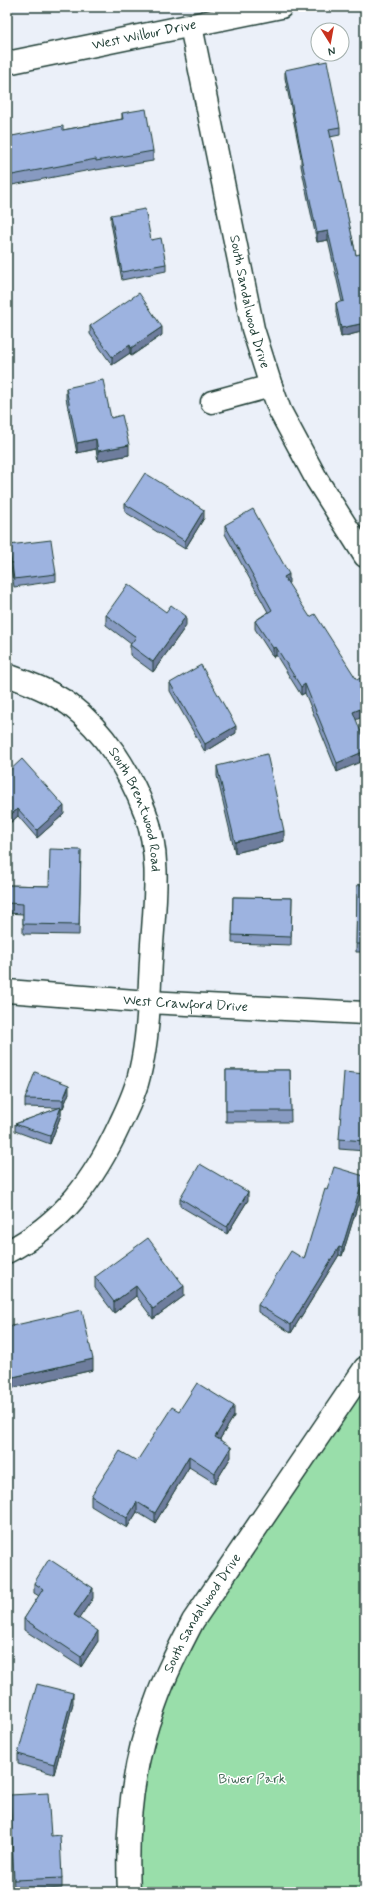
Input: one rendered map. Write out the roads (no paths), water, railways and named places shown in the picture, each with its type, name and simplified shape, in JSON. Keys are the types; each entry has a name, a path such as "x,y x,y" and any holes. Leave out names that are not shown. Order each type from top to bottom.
{"street":[{"name":"West Wilbur Drive","path":"7,63 281,7"},
{"name":"South Sandalwood Drive","path":"191,26 253,329 271,386 280,411 317,480 365,556"},
{"path":"212,402 271,386"},
{"name":"South Brentwood Road","path":"7,675 34,685 70,705 101,734 128,773 146,812 154,851 156,886 146,1042 134,1095 106,1155 87,1185 62,1212 23,1244 7,1252"},
{"name":"West Crawford Drive","path":"7,991 148,1002 365,1013"},
{"name":"South Sandalwood Drive","path":"129,1892 127,1854 133,1790 138,1762 154,1705 172,1662 193,1621 365,1368"}],"park label":[{"name":"Biwer Park","path":"252,1779"}]}
